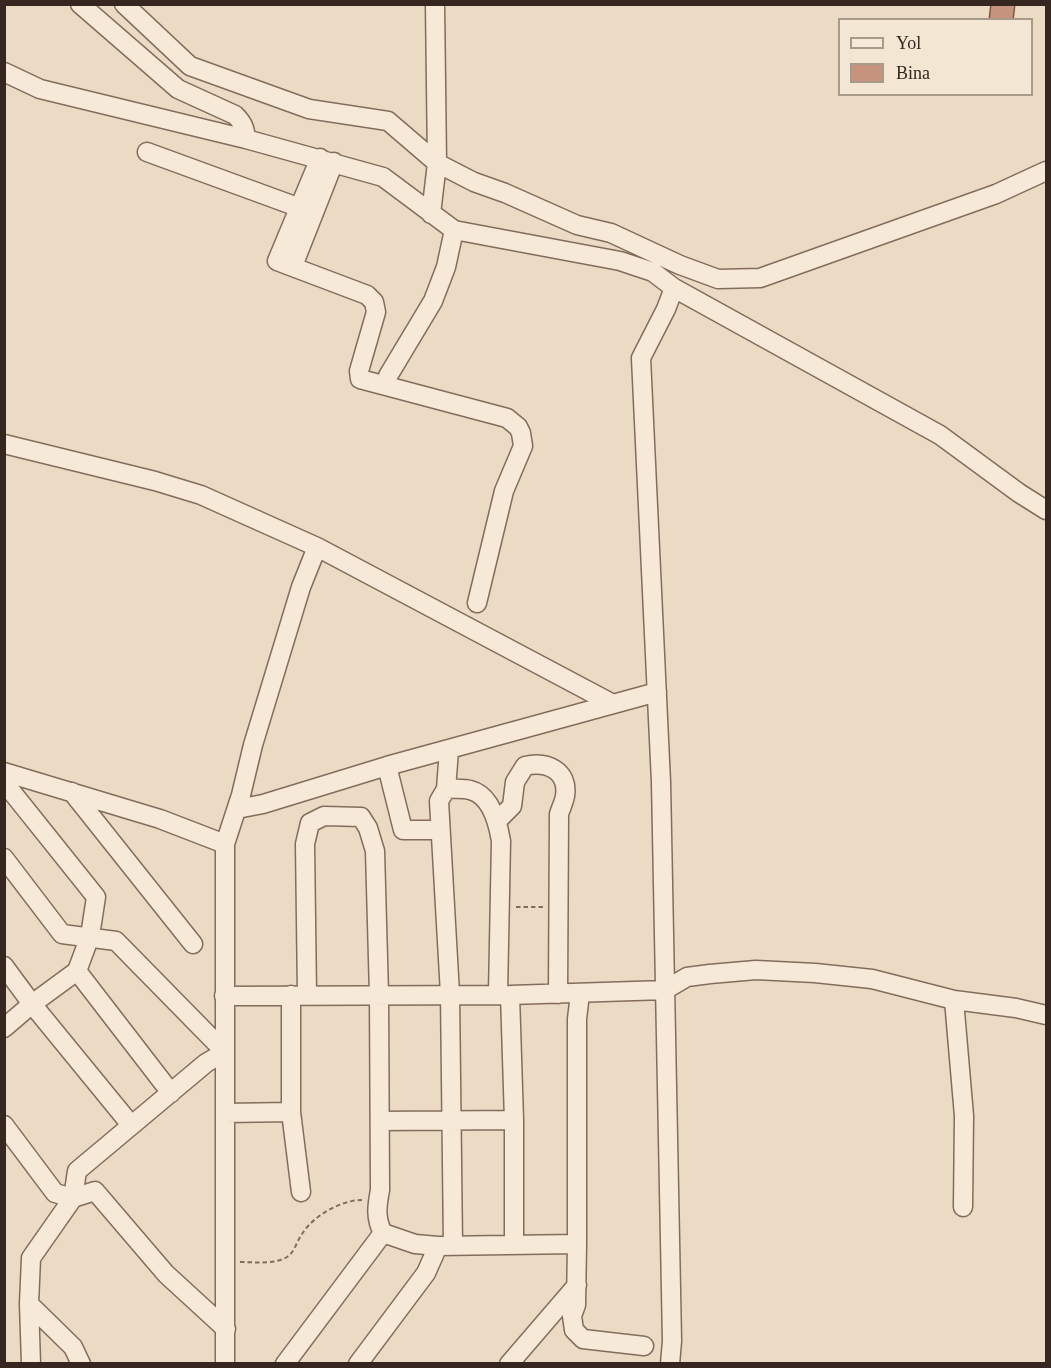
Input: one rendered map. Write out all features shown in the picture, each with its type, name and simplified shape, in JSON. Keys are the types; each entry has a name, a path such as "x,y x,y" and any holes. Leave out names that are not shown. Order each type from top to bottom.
{"street":[{"path":"80,4 178,89 235,115 245,129 246,139"},
{"path":"124,4 190,66 309,109 388,121 436,163 474,182 576,225 611,233 680,265 718,279 760,278 996,194 1047,171"},
{"path":"431,214 436,163 435,4"},
{"path":"5,74 40,89 246,139 383,177 453,230 620,261 653,272 674,288 940,435 1047,510"},
{"path":"147,152 307,210"},
{"path":"327,160 307,210 277,261 368,295 374,303 376,312 358,371 360,379 507,418 518,427 521,433 522,453 504,491 477,603"},
{"path":"388,376 433,301 446,267 453,230"},
{"path":"670,1364 672,1330 661,782 640,358 666,309 674,288"},
{"path":"4,444 201,495 317,547 613,704"},
{"path":"225,1364 225,844 294,610 317,547"},
{"path":"237,809 263,804 387,765 657,692"},
{"path":"358,1364 446,1246 452,1120 450,994 439,801 446,789 449,750"},
{"path":"498,820 512,806 515,782 525,766 544,764 561,774 565,785 565,796 559,814 558,994"},
{"path":"387,765 403,830"},
{"path":"4,772 160,819 225,844"},
{"path":"4,782 96,897 90,936 77,971 4,1028"},
{"path":"446,789 472,790 488,803 498,820 501,841 500,908 504,995 514,1120 514,1245"},
{"path":"72,792 193,944"},
{"path":"301,1192 291,1112 306,844 310,824 324,816 361,817 375,851 380,1121 376,1214 383,1233"},
{"path":"371,838 390,837 403,830 440,830"},
{"path":"4,858 62,934 116,941 225,1052"},
{"path":"4,966 32,1005 131,1125"},
{"path":"225,996 580,994 665,990 687,978 756,970 872,979 954,1000 1016,1008 1047,1015"},
{"path":"77,971 171,1094"},
{"path":"580,994 577,1018 578,1244 576,1305 572,1316 574,1330 583,1339 644,1346"},
{"path":"954,1000 964,1116 963,1207"},
{"path":"31,1364 29,1304 31,1258 73,1198 77,1171 206,1063 225,1052"},
{"path":"225,1113 291,1112"},
{"path":"380,1121 514,1120"},
{"path":"4,1125 55,1193 73,1198 95,1191 166,1274 226,1329"},
{"path":"383,1233 415,1244 446,1246 578,1244"},
{"path":"285,1364 383,1233"},
{"path":"509,1364 576,1285"},
{"path":"29,1304 74,1347 81,1364"}],"path":[{"path":"500,908 558,907"},
{"path":"226,1262 275,1262 290,1256 303,1232 329,1209 350,1200 378,1199"}],"building":[{"path":"991,4 1015,4 1013,18 989,18"}]}
